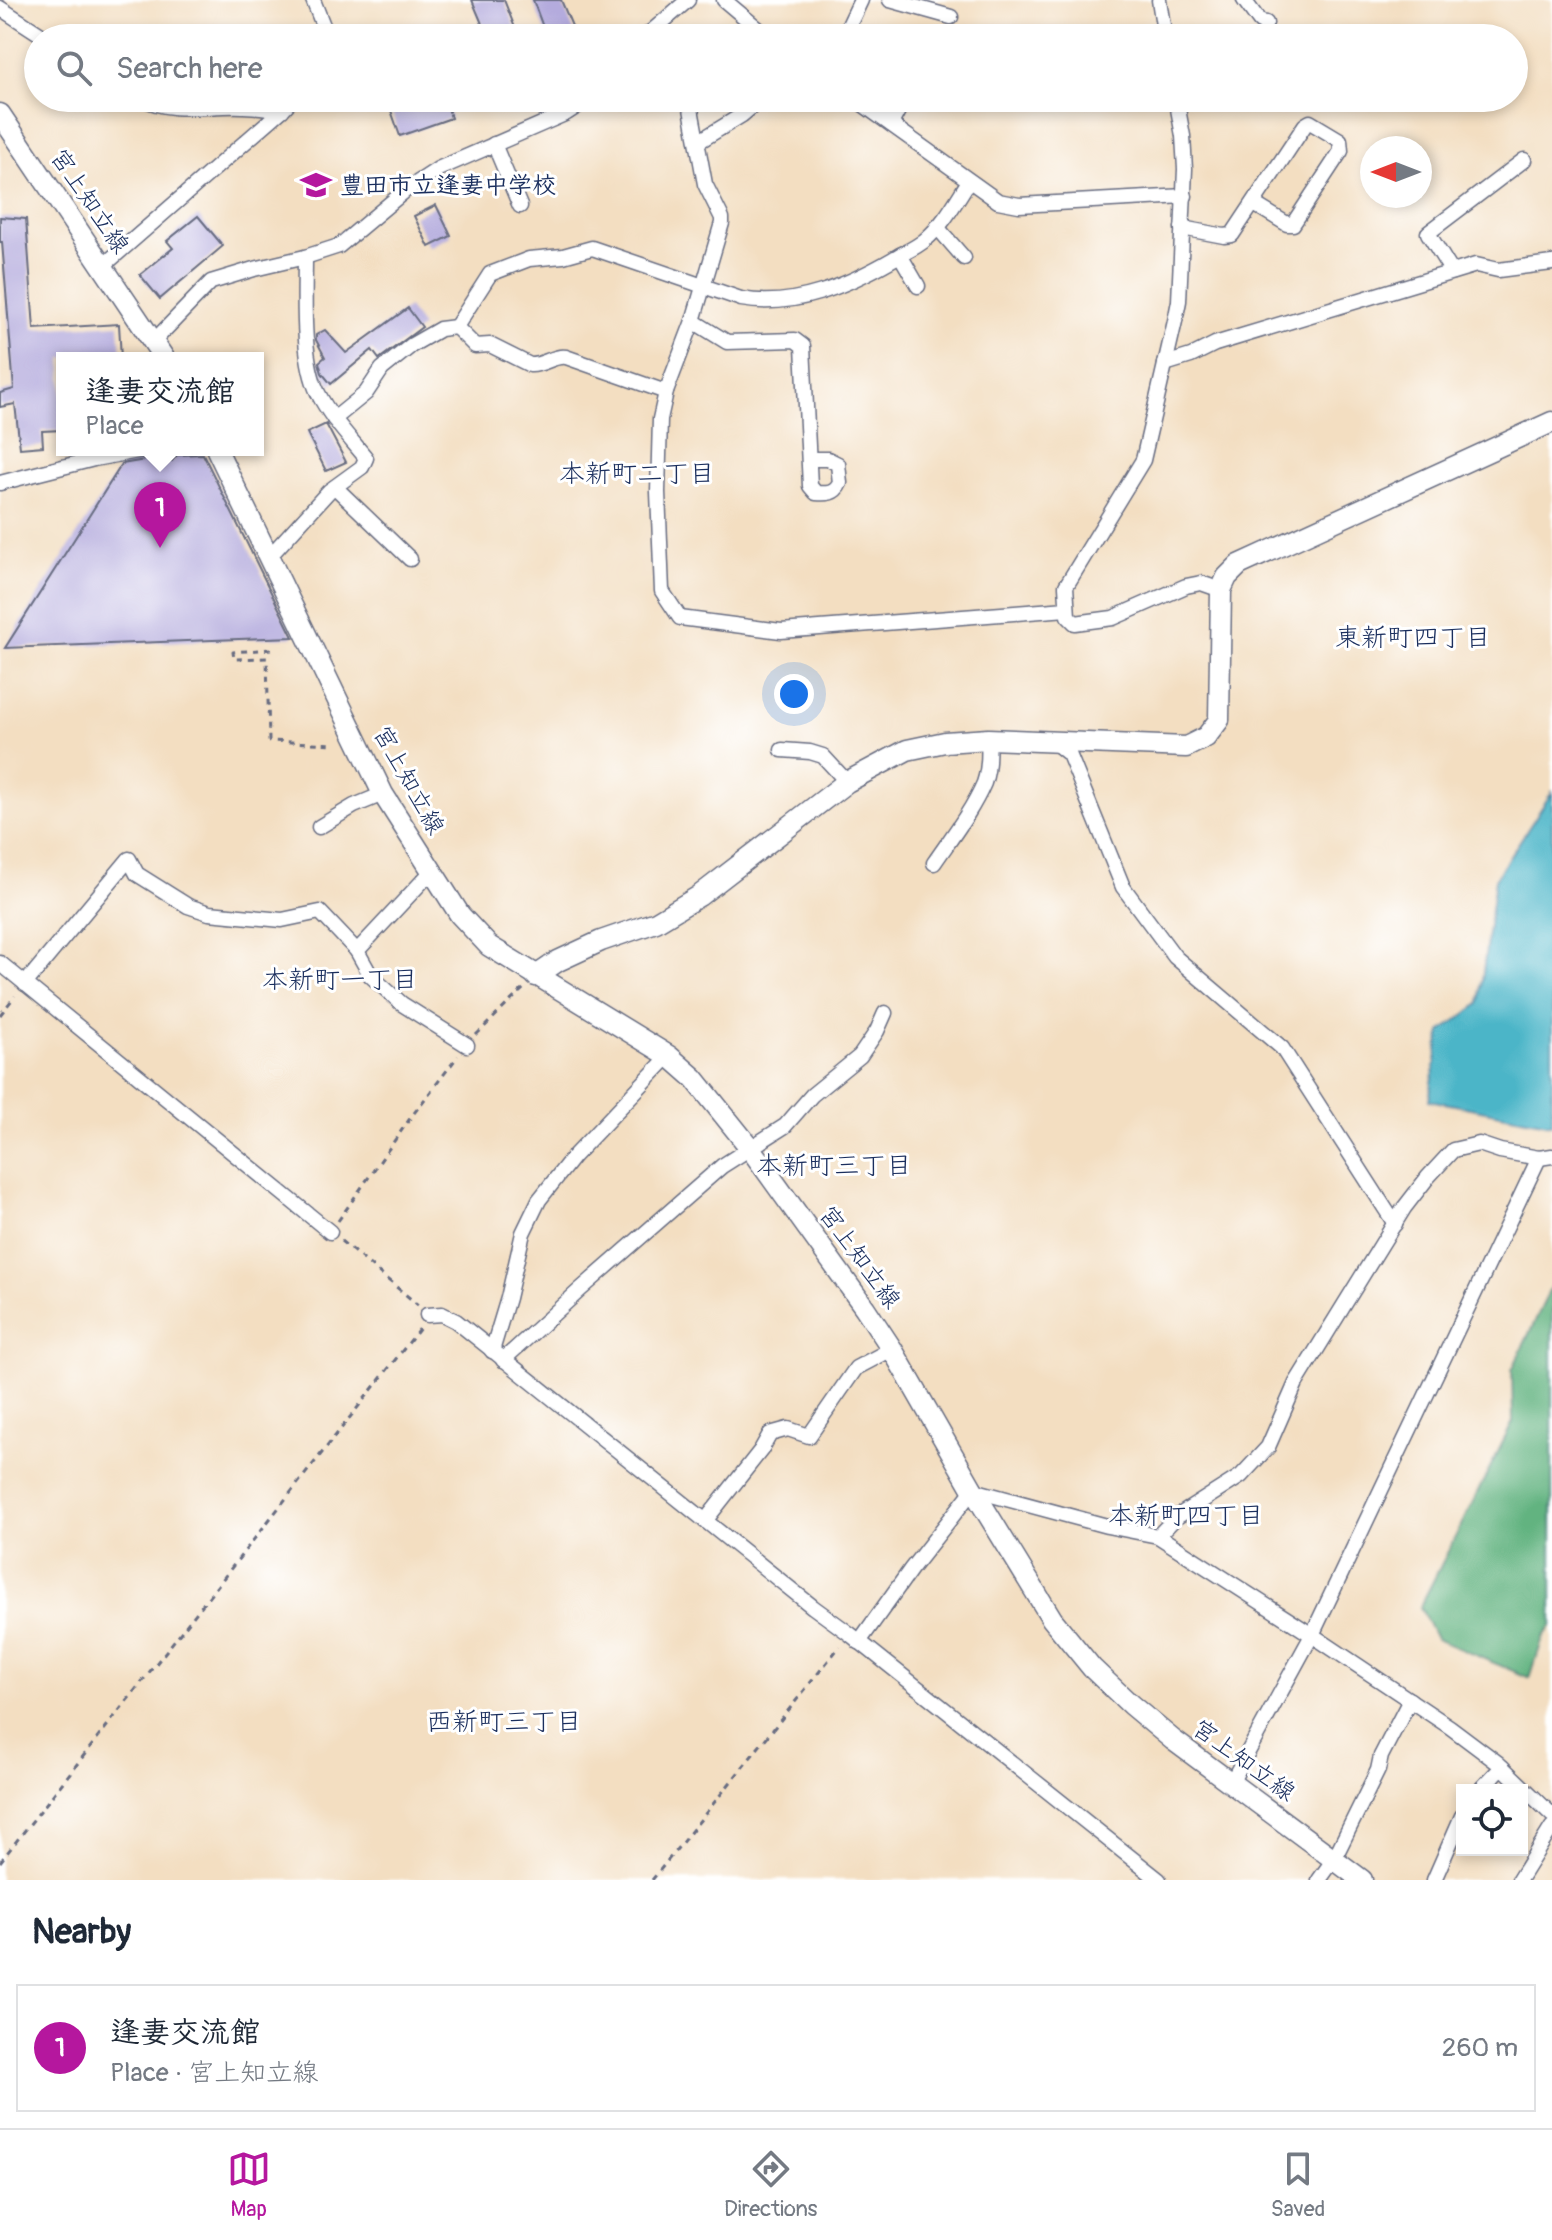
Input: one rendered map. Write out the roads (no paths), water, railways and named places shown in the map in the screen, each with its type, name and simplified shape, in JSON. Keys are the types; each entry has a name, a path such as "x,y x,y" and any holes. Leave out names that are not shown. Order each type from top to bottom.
{"main road":[{"name":"宮上知立線","path":"0,114 159,350"},
{"path":"536,976 601,941 656,922 699,896 847,782 907,750 945,742 988,739 1186,747 1206,737 1219,720 1221,590 1227,577 1239,565 1552,422"},
{"name":"宮上知立線","path":"220,456 383,794 460,915 489,946 669,1056 694,1078 749,1148 892,1349 1052,1619 1092,1668 1162,1732 1362,1880"}],"street":[{"path":"313,0 322,24"},
{"path":"663,24 688,0"},
{"path":"724,0 752,24"},
{"path":"850,24 861,0"},
{"path":"890,0 951,17"},
{"path":"1159,0 1163,24"},
{"path":"1244,0 1260,22 1266,23"},
{"path":"0,8 25,24"},
{"path":"103,266 280,112"},
{"path":"159,350 211,282 339,246 406,190 438,169 569,112"},
{"path":"692,112 705,184 722,223 693,321 666,392 660,419 658,492 662,591 680,618 781,631 1067,609"},
{"path":"698,142 746,112"},
{"path":"874,112 998,201 1019,205 1185,196"},
{"path":"891,124 897,112"},
{"path":"1179,112 1183,136 1185,196 1179,301 1143,460 1066,586 1068,616 1075,623 1113,618 1186,586 1201,583 1221,590"},
{"path":"1182,228 1232,235 1305,125 1310,122 1318,125 1340,140 1341,151 1293,224 1287,224 1254,204"},
{"path":"494,144 520,206"},
{"path":"1452,272 1428,233 1524,160"},
{"path":"456,327 490,274 529,259 563,256 592,248 741,299 762,303 805,297 843,284 924,242 969,181"},
{"path":"937,227 964,258"},
{"path":"900,255 918,286"},
{"path":"269,557 335,487 362,467 366,458 334,419 317,390 310,365 305,257"},
{"path":"1165,364 1245,334 1476,265 1498,270 1552,263"},
{"path":"693,321 727,342 795,340 803,346 809,459"},
{"path":"334,419 366,393 382,369 412,345 440,329 456,327"},
{"path":"456,327 475,346 490,345 530,365 559,356 566,357 666,392"},
{"path":"0,483 110,456"},
{"path":"335,487 410,559"},
{"path":"934,863 984,782 989,761 988,739"},
{"path":"1053,742 1069,754 1123,887 1175,957 1282,1048 1395,1224"},
{"path":"782,750 823,756 847,782"},
{"path":"319,827 354,806 383,794"},
{"path":"25,984 129,859 137,874 188,906 209,913 282,920 320,912 357,951 371,976 402,1004 467,1045"},
{"path":"357,951 432,871"},
{"path":"0,963 330,1232"},
{"path":"498,1356 722,1166 785,1126 812,1095 860,1056 885,1013"},
{"path":"498,1356 523,1233 539,1200 573,1157 669,1056"},
{"path":"1158,1536 1175,1518 1241,1476 1268,1447 1296,1383 1395,1224 1428,1177 1453,1150 1479,1144 1500,1151 1545,1157 1312,1635 1231,1783"},
{"path":"427,1315 442,1314 456,1321 1159,1880"},
{"path":"705,1521 770,1434 788,1429 809,1436 856,1368 892,1349"},
{"path":"854,1638 973,1490 1107,1526 1158,1536 1450,1727 1502,1767 1552,1815"},
{"path":"1319,1880 1334,1859 1410,1700"},
{"path":"1486,1784 1502,1767"},
{"path":"1519,1880 1552,1827"},
{"path":"1434,1880 1456,1830"}],"water":[{"path":"1552,792 1552,1124 1429,1100 1441,1032 1479,1004 1495,879"}],"place":[{"name":"豊田市立逢妻中学校","path":"316,185"},
{"name":"逢妻交流館","path":"160,548"}],"district":[{"name":"本新町二丁目","path":"637,473"},
{"name":"東新町四丁目","path":"1413,637"},
{"name":"本新町一丁目","path":"340,979"},
{"name":"本新町三丁目","path":"834,1165"},
{"name":"本新町四丁目","path":"1186,1515"},
{"name":"西新町三丁目","path":"504,1721"}]}
